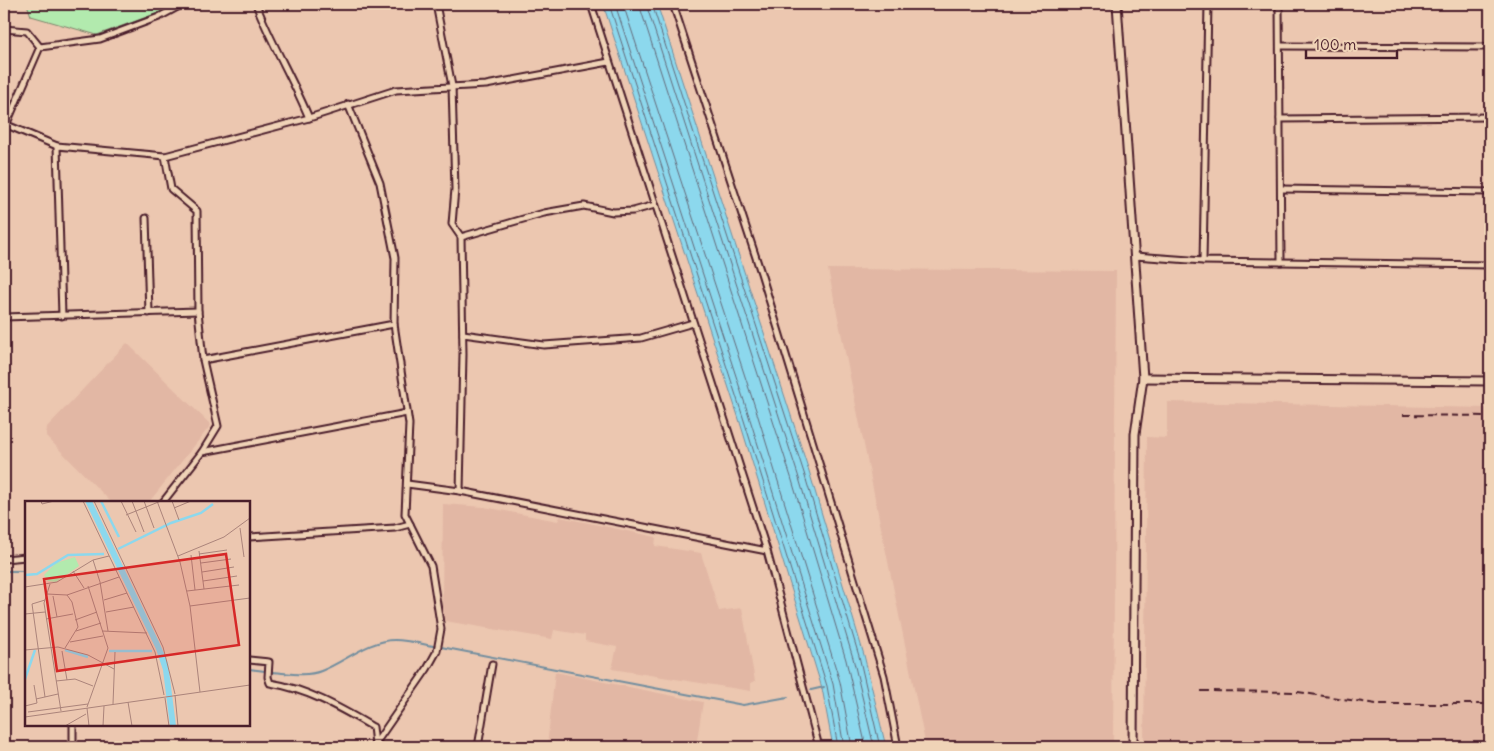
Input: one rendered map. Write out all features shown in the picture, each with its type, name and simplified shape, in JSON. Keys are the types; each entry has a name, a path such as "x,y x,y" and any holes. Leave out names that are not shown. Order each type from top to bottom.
{"main road":[{"path":"1117,4 1143,378 1135,434 1133,747"},
{"path":"1143,378 1490,381"}],"street":[{"path":"40,47 100,39 159,17 183,4"},
{"path":"256,4 266,29 296,86 309,118"},
{"path":"436,4 452,86 455,189 452,224 460,237 463,334 460,491"},
{"path":"591,4 767,551 819,747"},
{"path":"673,4 761,273 884,676 898,747"},
{"path":"1203,261 1208,4"},
{"path":"1279,4 1281,262"},
{"path":"4,29 27,31 40,47"},
{"path":"1280,46 1490,47"},
{"path":"40,47 5,127 57,146 165,156 309,118 396,90 486,85 609,62"},
{"path":"348,104 380,183 395,258 394,324 409,424 405,514 431,566 441,629 437,651 376,746"},
{"path":"1280,119 1490,118"},
{"path":"57,146 62,316"},
{"path":"164,501 202,452 218,426 203,360 198,311 197,211 171,189 165,156"},
{"path":"1281,190 1490,192"},
{"path":"460,237 544,212 584,206 613,212 633,211 655,205"},
{"path":"146,218 148,312"},
{"path":"1135,256 1203,261 1490,265"},
{"path":"4,317 198,311"},
{"path":"463,334 544,345 641,338 693,323"},
{"path":"203,360 394,324"},
{"path":"202,452 407,413"},
{"path":"407,484 460,491 767,551"},
{"path":"250,537 386,528 410,524"},
{"path":"4,559 25,557"},
{"path":"250,660 269,662 268,677 270,683 293,687 332,704 373,727 376,746"},
{"path":"478,747 492,664"},
{"path":"73,726 73,747"}],"shaded area":[{"path":"828,269 1116,271 1113,747 926,747"},
{"path":"127,343 211,425 150,501 110,501 46,436 47,427"},
{"path":"1167,402 1490,408 1490,747 1144,747 1147,437 1167,438"},
{"path":"443,504 484,507 558,521 560,517 656,537 655,546 701,553 719,611 742,608 755,681 751,683 751,691 612,669 617,647 585,641 585,635 554,630 552,639 445,621 442,609"},
{"path":"555,672 703,702 696,747 547,747"}],"green space":[{"path":"27,4 176,4 166,10 97,35 31,16"}],"water":[{"path":"603,4 657,4 809,471 864,655 886,747 833,747 822,688 738,416"}],"waterway":[{"path":"4,571 25,571"},
{"path":"272,672 315,673 366,647 385,641 405,641 433,646"},
{"path":"441,647 743,705 788,697"},
{"path":"250,669 265,671"},
{"path":"811,690 824,687"}],"railway":[{"path":"1403,415 1490,416"},
{"path":"1201,691 1298,692 1376,704 1490,704"}]}
